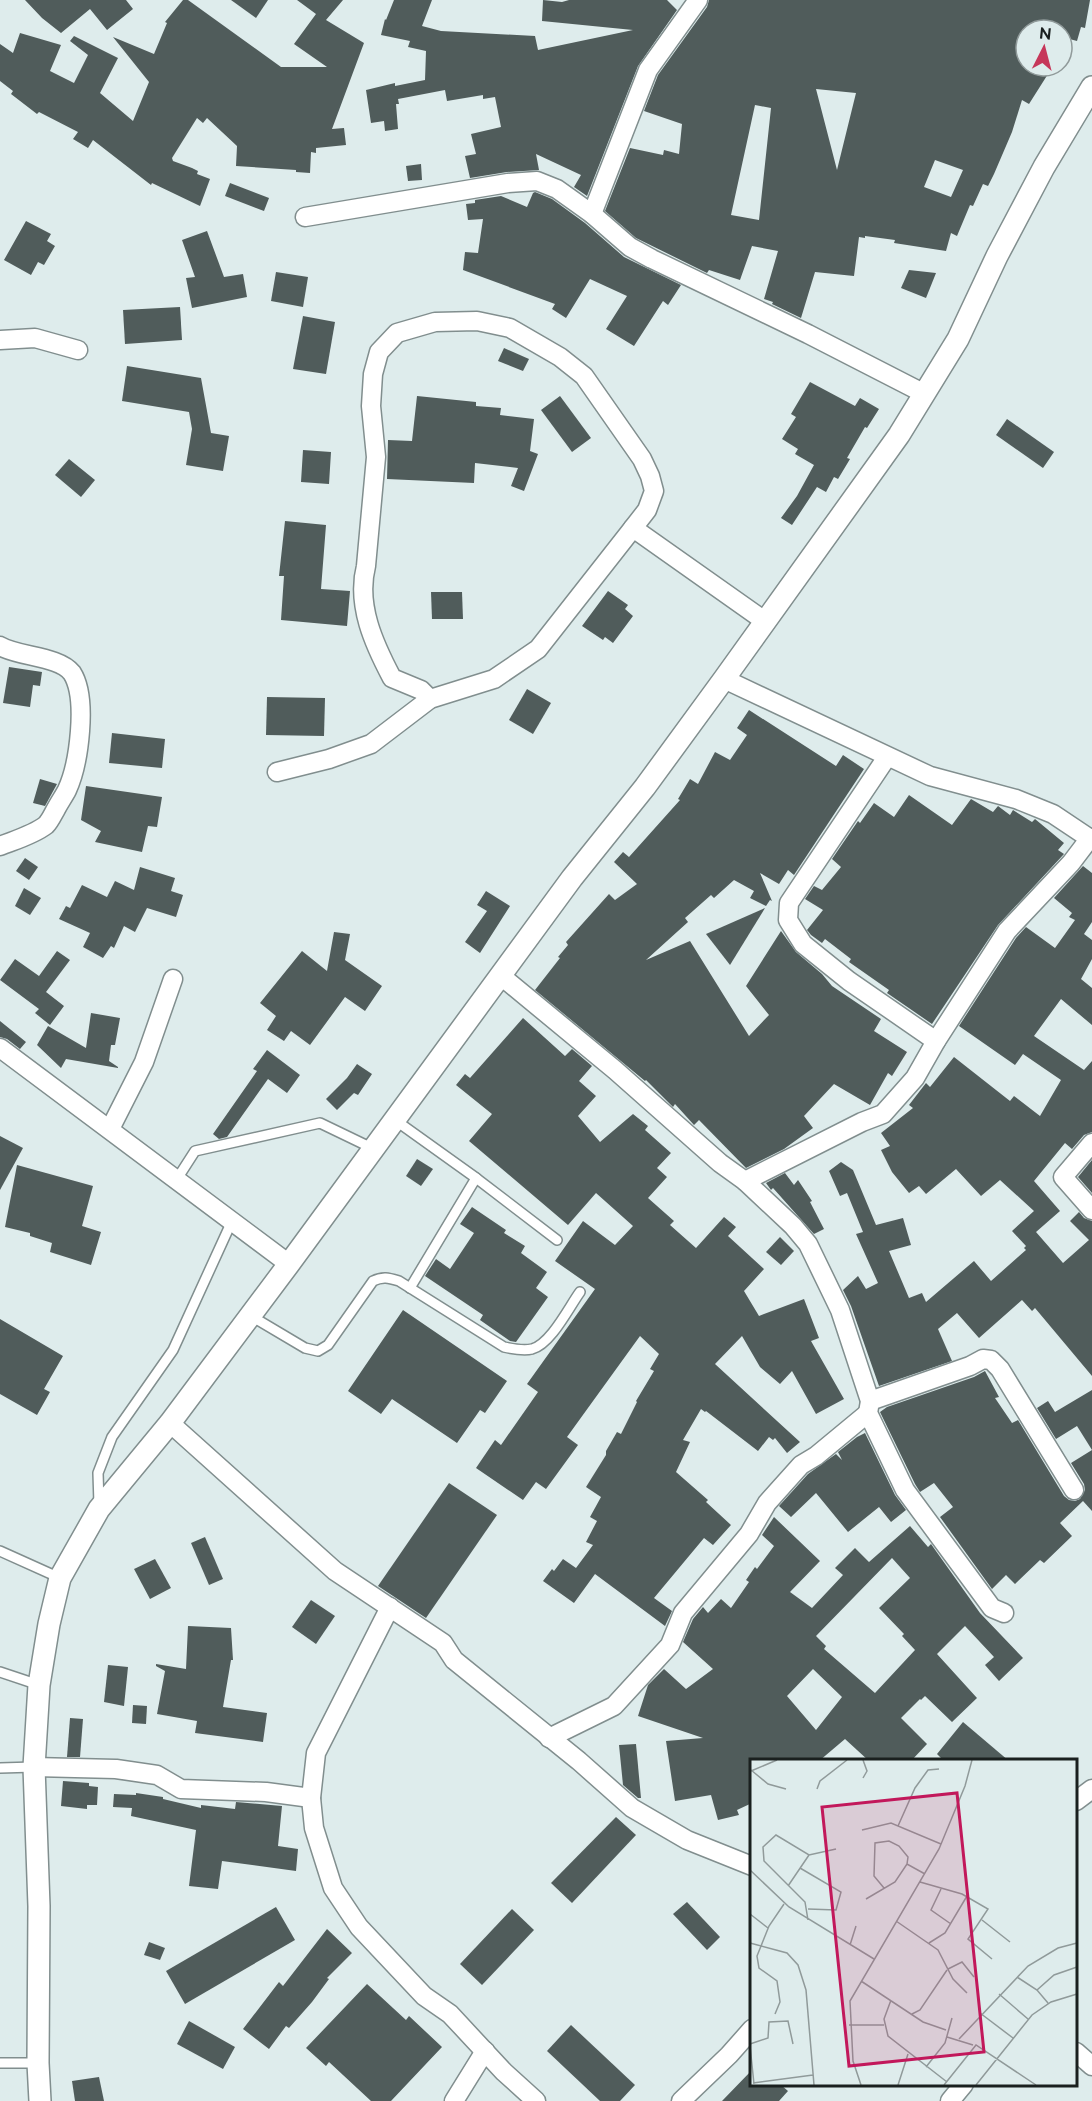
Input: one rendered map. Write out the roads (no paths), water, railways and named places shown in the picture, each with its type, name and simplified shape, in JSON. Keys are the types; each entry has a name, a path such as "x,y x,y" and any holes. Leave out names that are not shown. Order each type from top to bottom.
{"street":[{"path":"592,214 648,70 698,0"},
{"path":"40,2101 38,2063 39,1906 34,1767 39,1685 49,1624 60,1578 99,1509 170,1423 290,1264 500,975 766,622 892,444 958,339 997,256 1044,167 1092,87"},
{"path":"304,217 508,183 537,182 557,189 592,214 630,247 925,394"},
{"path":"277,772 329,759 371,744 430,699 494,679 538,649 647,510 654,491 650,476 642,459 584,376 560,357 525,335 510,328 477,321 435,322 397,333 379,352 373,374 371,406 376,458 363,593 371,634 392,678 421,690 430,699"},
{"path":"0,340 35,338 78,350"},
{"path":"633,528 766,622"},
{"path":"0,646 8,651 61,664 72,674 80,698 81,728 68,789 47,824 22,838 0,846"},
{"path":"724,679 886,758 930,776 1016,800 1053,814 1091,839 1007,931 936,1041 915,1078 884,1114 862,1122 745,1181"},
{"path":"886,758 789,903 788,920 803,944 849,981 936,1041"},
{"path":"500,975 615,1070 720,1163 745,1181 793,1226 808,1245 840,1310 869,1407 905,1490 992,1608 1004,1613"},
{"path":"110,1129 144,1062 173,980"},
{"path":"0,1048 290,1264"},
{"path":"1092,1143 1063,1177 1092,1210"},
{"path":"549,1737 614,1706 670,1645 683,1613 749,1534 767,1503 801,1465 816,1456 869,1407 983,1359 991,1360 1012,1387 1074,1490"},
{"path":"170,1423 335,1571 443,1643 454,1660 579,1761 632,1808 687,1840 750,1865"},
{"path":"390,1607 316,1753 311,1798 314,1828 333,1888 367,1936 424,1996 450,2014 537,2101"},
{"path":"34,1767 116,1769 157,1775 181,1789 266,1792 311,1798"},
{"path":"1077,1800 1092,1789"},
{"path":"681,2101 750,2031"},
{"path":"454,2101 485,2051"},
{"path":"1077,2053 1092,2066"},
{"path":"950,2101 963,2086"}],"lane":[{"path":"395,1120 557,1240"},
{"path":"177,1179 195,1151 320,1123 374,1149"},
{"path":"410,1288 476,1178"},
{"path":"99,1509 98,1473 112,1437 173,1350 232,1221"},
{"path":"251,1316 304,1348 318,1351 328,1345 373,1281 381,1277 399,1281 504,1347 517,1350 532,1349 545,1343 580,1292"},
{"path":"0,1551 60,1578"},
{"path":"0,1672 39,1685"},
{"path":"0,1768 34,1767"},
{"path":"0,2063 38,2063"}]}
